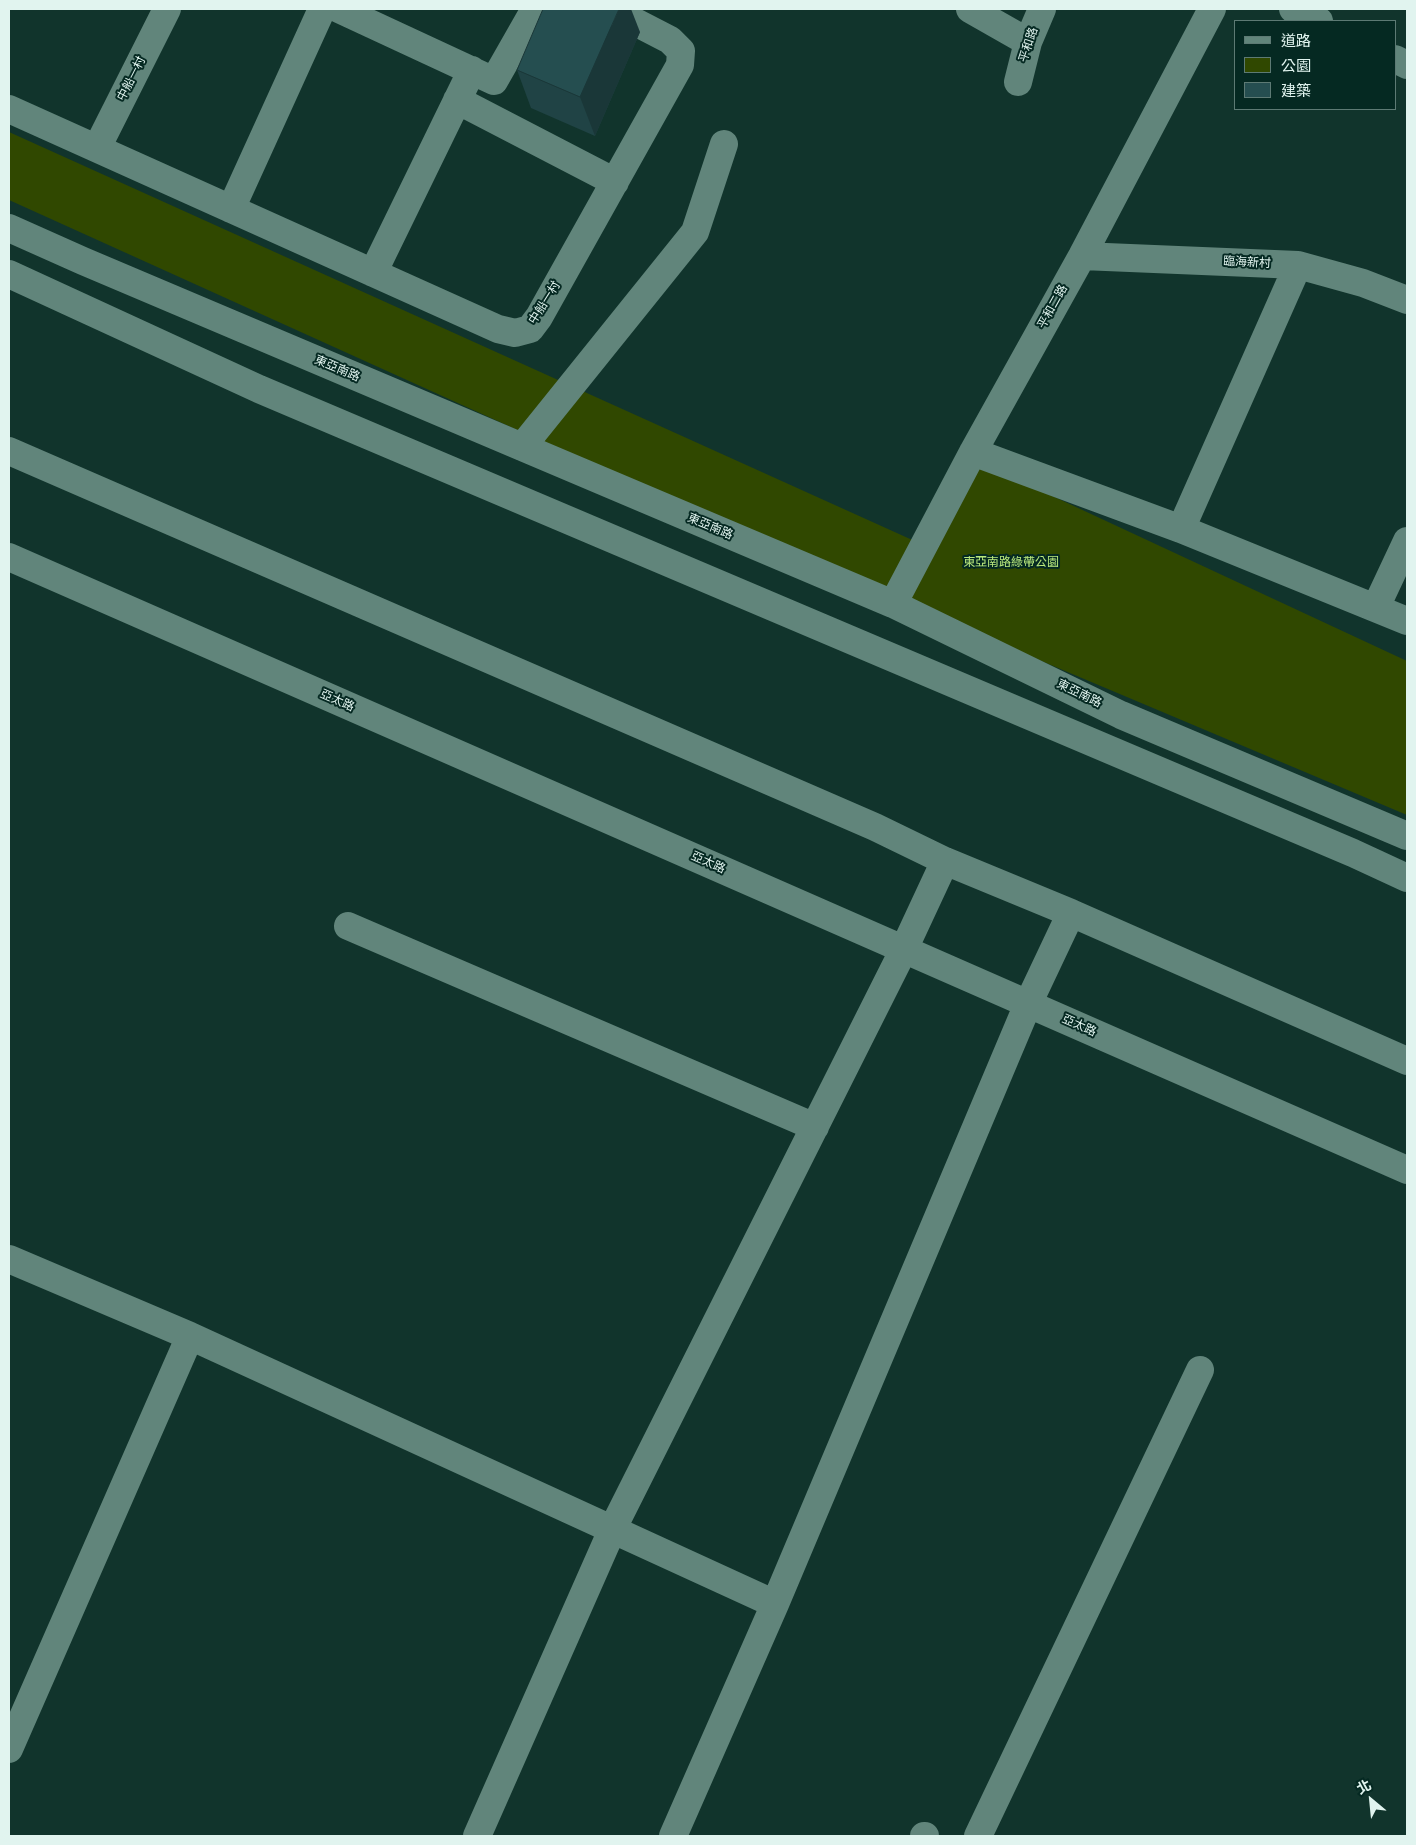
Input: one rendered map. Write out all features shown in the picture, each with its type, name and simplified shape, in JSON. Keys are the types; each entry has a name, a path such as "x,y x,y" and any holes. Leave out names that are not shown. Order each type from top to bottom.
{"street":[{"name":"中船一村","path":"97,148 167,9"},
{"path":"231,209 322,9"},
{"path":"339,9 494,81 535,9"},
{"name":"中船一村","path":"9,108 498,329 515,333 530,329 539,317 680,65 681,51 670,40 610,9"},
{"path":"970,9 1028,42"},
{"name":"平和路","path":"1018,82 1028,42 1042,9"},
{"name":"平和二路","path":"893,604 973,452 1082,256 1212,9"},
{"path":"1293,9 1316,20"},
{"path":"373,273 472,70"},
{"path":"457,100 615,182"},
{"path":"522,447 695,232 724,144"},
{"name":"東亞南路","path":"9,228 82,261 893,604 1122,715 1407,836"},
{"name":"臨海新村","path":"1082,256 1298,265 1363,283 1407,300"},
{"path":"1181,529 1298,265"},
{"path":"9,274 259,389 1344,849 1407,878"},
{"path":"9,451 875,827 944,862 1071,913 1407,1061"},
{"path":"973,452 1181,529 1407,621"},
{"path":"1376,607 1407,541"},
{"name":"亞太路","path":"9,557 1407,1170"},
{"path":"477,1836 613,1528 904,949 944,862"},
{"path":"672,1836 775,1604 1028,1004 1071,913"},
{"path":"348,926 815,1127"},
{"path":"9,1259 190,1336 613,1528 775,1604"},
{"path":"9,1749 190,1336"},
{"path":"978,1836 1200,1370"}],"green space":[{"path":"9,132 919,543 891,599 9,200"},
{"name":"東亞南路綠帶公園","path":"975,460 1407,661 1407,815 899,601"}],"building":[{"path":"543,9 619,9 580,97 517,70"}]}
